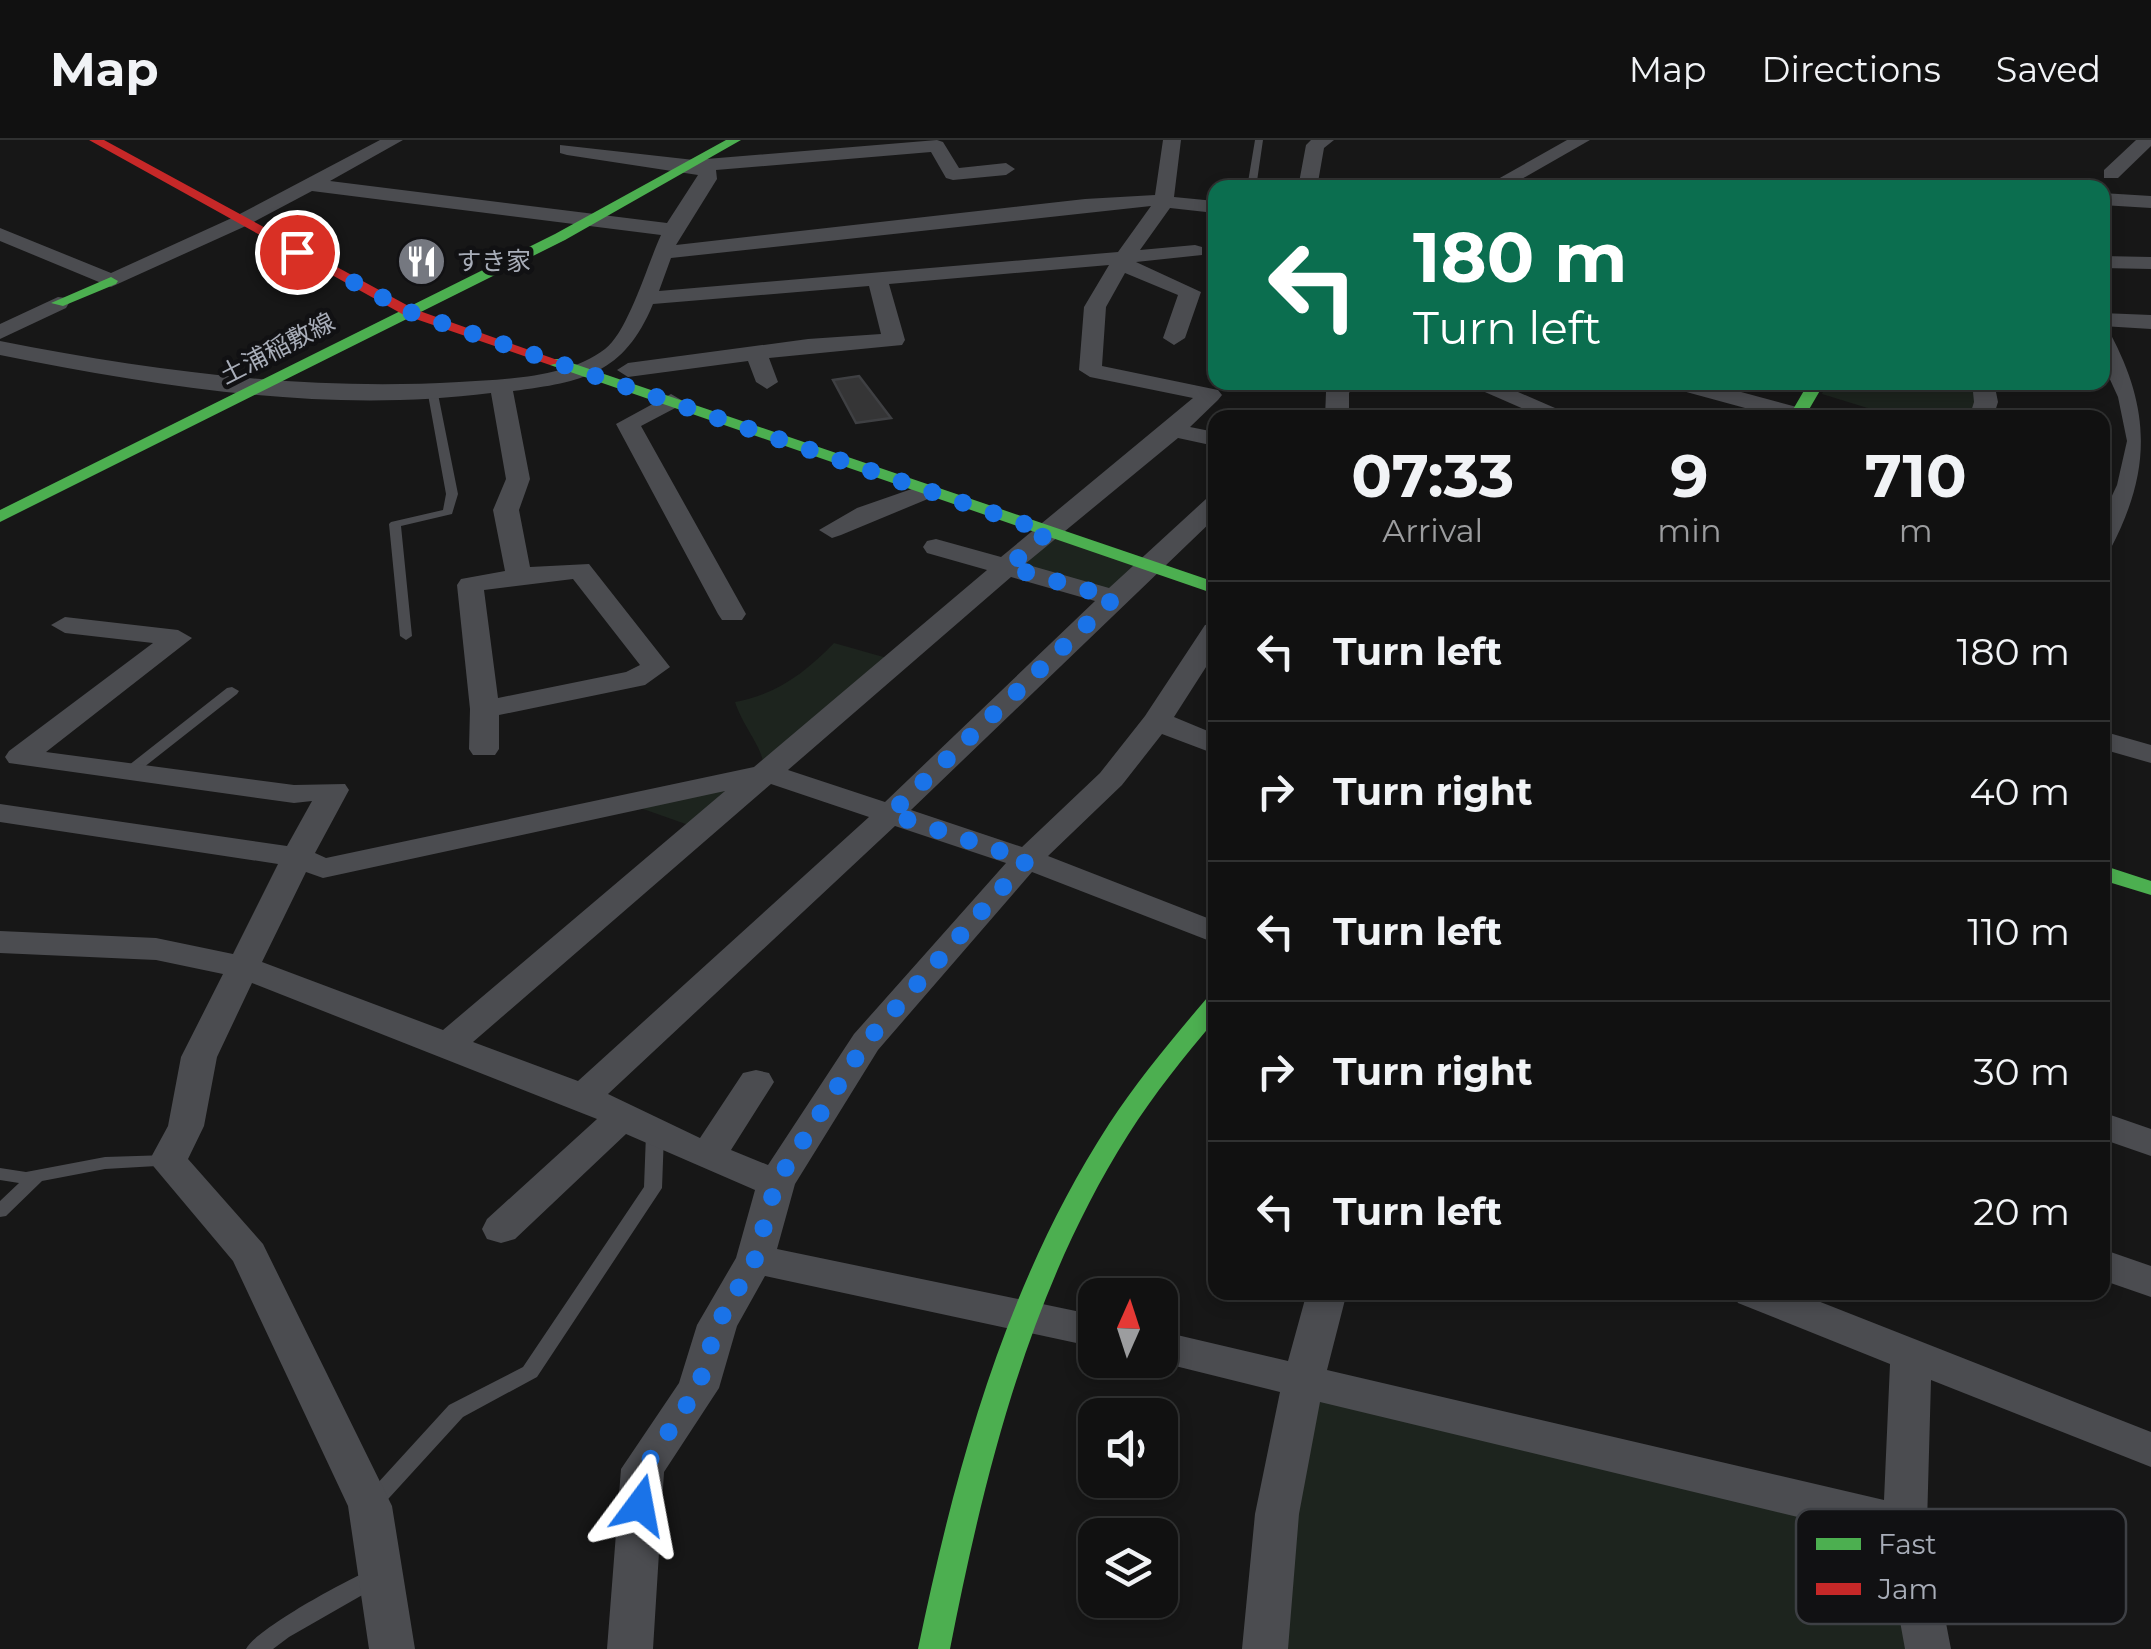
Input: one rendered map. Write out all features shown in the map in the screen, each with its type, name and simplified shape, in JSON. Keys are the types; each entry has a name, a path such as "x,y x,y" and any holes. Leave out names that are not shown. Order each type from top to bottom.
{"street":[{"path":"95,140 431,301 595,366 671,401 926,491 1056,525"},
{"path":"122,140 410,312 595,366 628,370 1056,525 1158,558 1208,566"},
{"path":"0,332 250,216 394,140"},
{"name":"土浦稲敷線","path":"0,517 590,221 735,140"},
{"path":"449,1044 1210,395 1090,370 1095,307 1122,260 1164,202 1172,140"},
{"path":"1307,180 1314,145 1325,140"},
{"path":"1506,180 1582,140"},
{"path":"2111,174 2147,140"},
{"path":"567,149 694,166 936,146 953,174 1006,169"},
{"path":"0,348 150,376 259,388 500,387 595,366 620,348 672,230 707,179 708,172 694,166"},
{"path":"312,185 672,230"},
{"path":"2110,199 2151,202"},
{"path":"664,253 1085,205 1164,202 1208,207"},
{"path":"0,234 110,280"},
{"path":"643,299 1195,251"},
{"path":"1122,260 1158,282 1190,292 1174,338"},
{"path":"2110,262 2151,262"},
{"path":"628,370 808,346 894,340 877,278"},
{"path":"0,321 58,302"},
{"path":"805,317 808,346"},
{"path":"2110,319 2151,322"},
{"path":"756,353 767,382"},
{"path":"2110,353 2142,412 2149,449 2130,502 2110,531"},
{"path":"500,387 518,479 506,510 519,576"},
{"path":"1493,390 1546,410"},
{"path":"1706,390 1780,410"},
{"path":"671,401 628,424 732,614"},
{"path":"1173,430 1208,438"},
{"path":"832,530 866,512 926,491"},
{"path":"2110,496 2130,502"},
{"path":"582,1097 890,814 1208,511"},
{"path":"936,547 1114,598"},
{"path":"1158,558 1208,584"},
{"path":"484,749 485,709 470,585 580,570 656,667 635,679 485,709"},
{"path":"10,755 178,638 65,625"},
{"path":"630,1649 643,1470 698,1388 717,1325 755,1259 776,1183 866,1042 1027,860 1112,779 1157,721 1208,642"},
{"path":"1157,721 1208,742"},
{"path":"2110,742 2151,754"},
{"path":"10,755 294,794 334,790 296,857 199,1057 186,1126 168,1162 218,1214 249,1254 370,1506 392,1649"},
{"path":"0,813 296,857 322,868 767,772 1027,860 1208,931"},
{"path":"2110,875 2151,888"},
{"path":"2110,897 2151,910"},
{"path":"0,942 156,950 242,967 582,1097 639,1126 776,1183"},
{"path":"934,1649 969,1473 1022,1314 1078,1198 1181,1041 1208,1012"},
{"path":"708,1156 756,1082"},
{"path":"501,1229 639,1126"},
{"path":"2110,1127 2151,1144"},
{"path":"755,1259 1078,1328"},
{"path":"2110,1267 2151,1282"},
{"path":"1265,1649 1266,1574 1302,1381 1325,1300"},
{"path":"1772,1300 2151,1450"},
{"path":"1178,1351 1843,1509"},
{"path":"1906,1509 1911,1355"},
{"path":"1924,1624 1928,1649"}],"lane":[{"path":"1252,180 1259,140"},
{"path":"406,636 395,524 448,512 452,494 432,389"},
{"path":"130,772 232,691"},
{"path":"370,1506 456,1412 530,1372 653,1188 639,1126"},
{"path":"0,1174 37,1176 105,1163 168,1162"},
{"path":"0,1211 37,1176"},
{"path":"258,1649 281,1630 380,1575"}],"shaded area":[{"path":"1823,390 1975,390 1977,401 1974,410 1874,410 1822,394"},
{"path":"1050,535 1143,565 1112,595 1014,566"},
{"path":"834,643 894,660 764,768 735,702 764,694 789,681"},
{"path":"756,777 697,828 629,804"},
{"path":"1310,1390 1806,1509 1796,1509 1796,1624 1909,1624 1913,1649 1282,1649"}],"building":[{"path":"859,376 891,418 856,423 833,380"}],"traffic: fast":[{"path":"0,517 560,237 735,140"},
{"path":"58,303 111,281"},
{"path":"555,362 1208,586"},
{"path":"1801,410 1812,390"},
{"path":"2110,875 2151,888"},
{"path":"934,1649 979,1455 1020,1329 1045,1268 1118,1130 1208,1013"}],"traffic: jam":[{"path":"95,140 409,312 555,362"}],"place":[{"name":"すき家","path":"421,261"}],"route":[{"path":"297,252 410,312 1048,532 1008,567 1114,598 890,814 1027,860 866,1042 776,1183 755,1259 717,1325 698,1388 643,1470 640,1505"}]}
